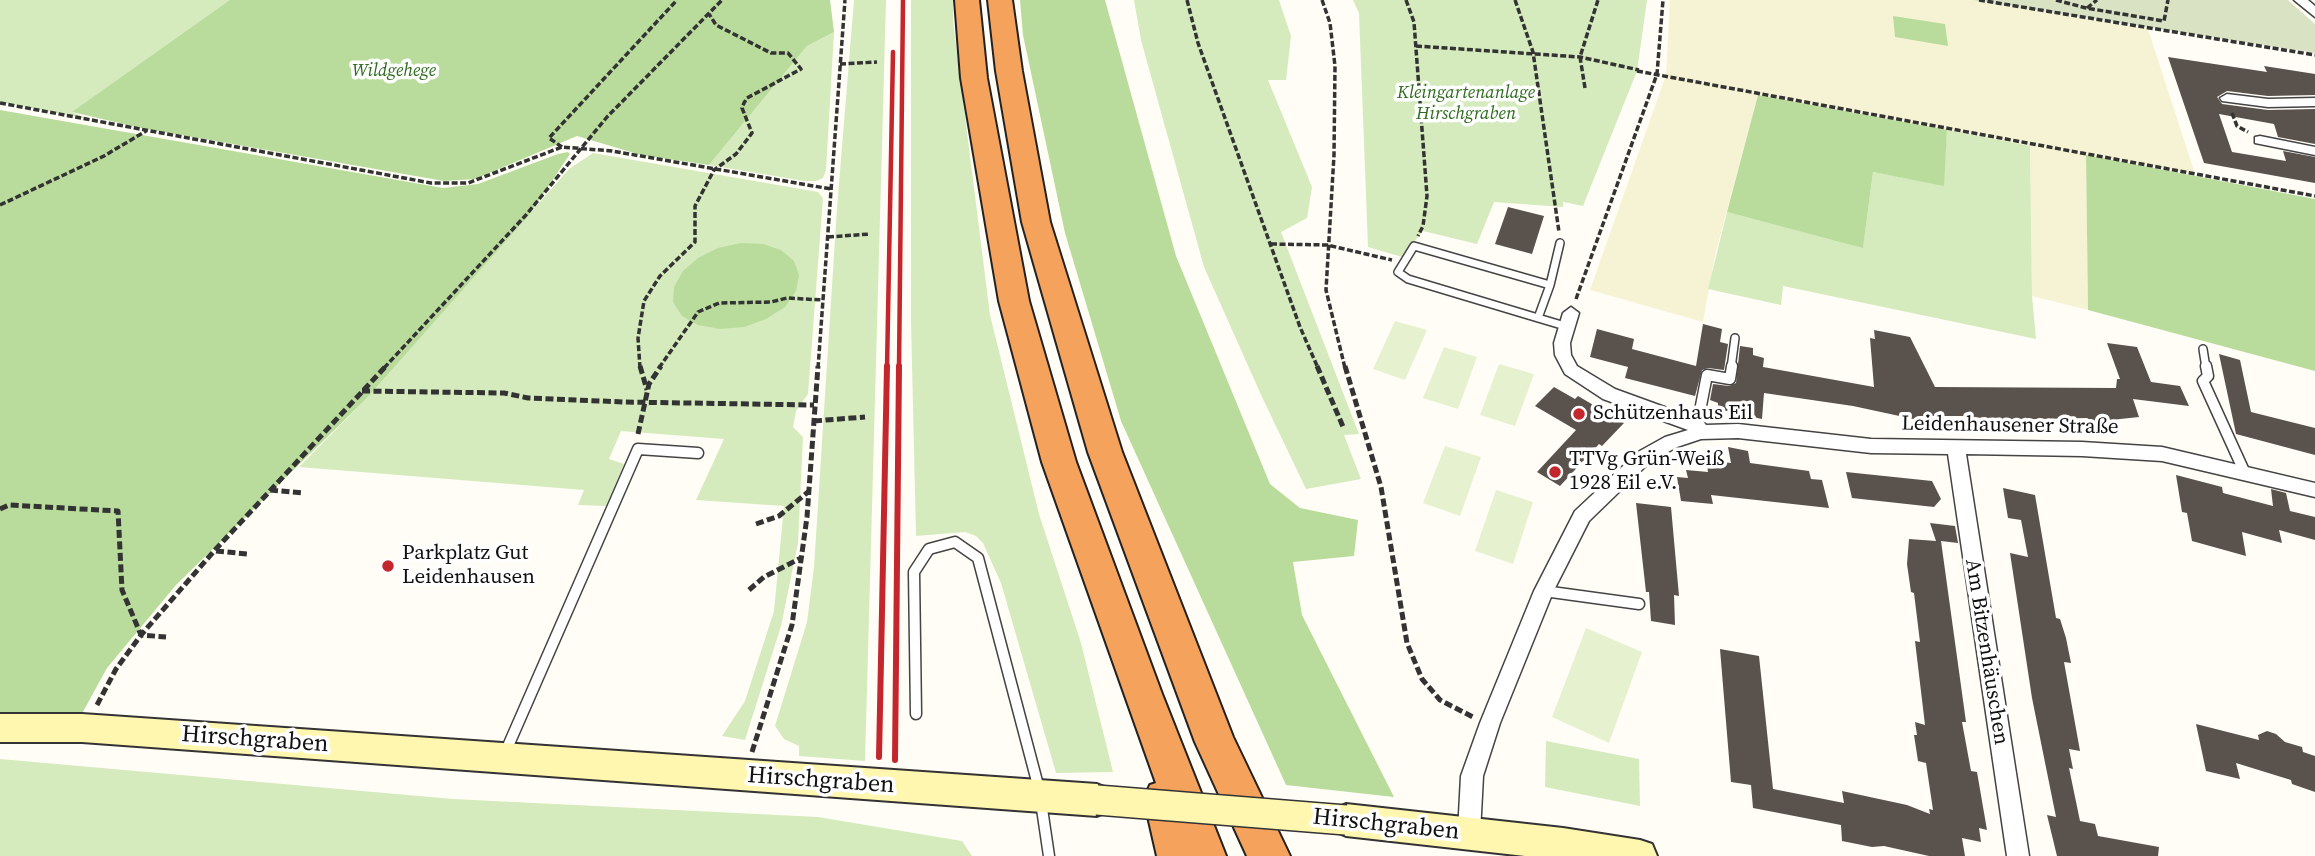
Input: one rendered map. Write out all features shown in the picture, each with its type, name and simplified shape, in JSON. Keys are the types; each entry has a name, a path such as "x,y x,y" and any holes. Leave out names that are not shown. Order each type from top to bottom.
{"highway":[{"path":"967,0 974,78 1014,301 1059,462 1142,694 1205,856"},
{"path":"1000,0 1009,71 1036,222 1105,452 1215,742 1269,856"},
{"path":"1142,694 1178,856"}],"street":[{"path":"2227,98 2268,103 2315,102"},
{"path":"2260,140 2315,151"},
{"name":"Leidenhausener Straße","path":"1568,320 1563,355 1571,370 1609,394 1699,429 1871,446 2082,449 2162,454 2244,471 2315,490"},
{"name":"Leidenhausener Straße","path":"1469,833 1472,776 1490,723 1545,591 1582,516 1644,457 1699,429"},
{"name":"Am Bitzenhäuschen","path":"1956,448 2018,856"},
{"name":"Hirschgraben","path":"0,728 82,728 1097,800 1346,820 1640,856"}],"lane":[{"path":"1538,318 1550,285 1560,243"},
{"path":"1550,285 1413,246 1398,272 1408,279 1538,318 1568,320"},
{"path":"1699,429 1707,374 1730,379 1735,338"},
{"path":"2203,349 2208,376 2203,381 2244,471"},
{"path":"503,758 638,449 698,453"},
{"path":"916,714 914,572 929,549 956,542 978,558 1041,796 1049,856"},
{"path":"1545,591 1639,604"}],"path":[{"path":"562,147 549,138 677,0"},
{"path":"82,728 116,669 141,635 215,550 526,215 607,117 723,0"},
{"path":"755,739 792,625 801,558 809,492 845,0"},
{"path":"1187,0 1198,43 1300,327 1343,429"},
{"path":"1322,0 1333,44 1335,90 1335,155 1326,290 1334,331 1381,487 1407,643 1422,679 1440,699 1463,714 1490,723"},
{"path":"1406,0 1414,22 1427,196 1423,226 1413,246"},
{"path":"1515,0 1533,52 1560,243"},
{"path":"1585,88 1580,57 1598,0"},
{"path":"1568,320 1596,250 1657,74 1663,0"},
{"path":"1979,0 2315,55"},
{"path":"2056,0 2086,8 2164,21 2168,0"},
{"path":"2086,8 2097,0"},
{"path":"647,390 640,374 638,338 644,301 660,276 695,242 695,206 714,170 736,154 752,133 742,108 747,98 801,69 788,53 771,53 716,26 709,14"},
{"path":"1416,46 1580,57 1657,74 2315,196"},
{"path":"840,64 877,62"},
{"path":"1637,71 1657,74"},
{"path":"2227,98 2238,126 2260,140"},
{"path":"0,103 431,183 468,183 562,147 582,148 831,190"},
{"path":"0,205 104,156 146,131"},
{"path":"828,237 870,234"},
{"path":"1271,244 1327,245 1403,263"},
{"path":"638,449 639,421 647,390 686,326 698,312 719,303 771,302 787,298 823,300"},
{"path":"361,391 495,393 528,398 814,405"},
{"path":"813,421 865,417"},
{"path":"269,490 303,493"},
{"path":"756,524 779,516 809,492"},
{"path":"0,509 9,505 118,511 122,590 141,635"},
{"path":"215,550 247,554"},
{"path":"750,590 764,578 801,558"},
{"path":"141,635 166,637"}],"shaded area":[{"path":"1670,0 1971,0 2148,29 2195,174 2086,155 2088,310 2032,296 2030,146 1758,95 1715,255 1703,322 1590,290 1666,75"}],"green space":[{"path":"0,0 667,0 72,112 88,119 0,102"},
{"name":"Wildgehege","path":"230,0 830,0 834,32 807,46 709,165 641,155 577,136 475,179 444,181 141,128 72,112"},
{"path":"854,0 886,0 865,761 799,756 799,746 784,739 775,726 807,622 814,567 837,208"},
{"path":"911,0 953,0 953,21 990,315 1039,514 1081,643 1113,772 1056,773 1001,583 983,543 976,536 965,532 916,536 911,321"},
{"path":"1020,0 1105,0 1176,256 1270,484 1300,508 1358,520 1354,556 1293,562 1302,615 1394,797 1286,785 1121,421 1065,233 1023,35"},
{"path":"1134,0 1279,0 1291,36 1286,80 1268,80 1312,187 1307,218 1281,232 1359,434 1344,435 1361,479 1306,489 1262,397 1204,267 1141,40"},
{"name":"Kleingartenanlage Hirschgraben","path":"1353,0 1647,0 1637,71 1583,206 1563,202 1563,207 1494,202 1477,244 1423,231 1402,257 1368,247 1359,13"},
{"path":"1971,0 2288,0 2315,24 2315,53"},
{"path":"1893,16 1945,24 1948,46 1895,37"},
{"path":"834,32 826,170 823,178 804,181 709,165 807,46"},
{"path":"1758,95 1947,130 1944,186 1873,172 1863,248 1727,212"},
{"path":"0,110 443,188 478,184 558,154 570,154 529,215 366,399 176,585 107,668 79,719 0,717"},
{"path":"1947,130 2030,146 2032,296 2036,339 1783,286 1781,305 1708,289 1727,212 1863,247 1873,172 1943,185"},
{"path":"593,153 818,192 823,198 808,394 796,411 793,427 803,437 798,543 781,626 745,740 722,736 745,701 774,611 784,506 696,500 724,439 621,431 609,459 624,464 606,506 578,505 584,490 299,467 366,399 569,169"},
{"path":"2086,155 2315,199 2315,371 2088,310"},
{"path":"741,243 763,244 781,250 794,261 799,275 796,291 785,307 766,319 744,327 720,329 698,325 682,316 673,302 674,287 683,271 698,258 718,248"},
{"path":"1395,321 1427,330 1405,380 1373,369"},
{"path":"1444,347 1477,357 1458,409 1423,398"},
{"path":"1499,364 1534,374 1515,426 1480,415"},
{"path":"1445,446 1481,457 1460,516 1423,503"},
{"path":"1496,490 1533,502 1513,564 1475,551"},
{"path":"1586,628 1642,652 1609,743 1552,717"},
{"path":"1546,741 1639,759 1640,806 1545,787"},
{"path":"0,759 453,799 818,817 962,841 972,856 0,856"}],"building":[{"path":"2168,57 2267,72 2264,66 2315,74 2315,95 2268,96 2227,91 2217,97 2222,104 2268,110 2315,109 2315,144 2278,137 2274,124 2219,114 2232,152 2286,161 2283,151 2315,157 2315,183 2204,163"},
{"path":"1508,207 1544,216 1532,254 1495,244"},
{"path":"1703,324 1722,329 1720,342 1728,344 1724,370 1702,370 1695,396 1625,378 1628,367 1590,357 1597,329 1634,339 1632,349 1696,366"},
{"path":"1874,330 1910,337 1935,387 2116,388 2117,379 2120,379 2107,343 2137,347 2151,382 2180,386 2189,406 2133,399 2139,417 2111,420 2100,415 2095,423 2087,418 1993,420 1969,416 1920,416 1918,420 1853,406 1764,393 1762,419 1718,409 1718,403 1710,400 1713,384 1729,386 1736,383 1740,346 1753,348 1753,355 1764,358 1763,367 1874,387 1870,338 1875,339"},
{"path":"2219,354 2240,360 2251,412 2315,428 2315,455 2236,434"},
{"path":"1554,387 1575,399 1578,396 1624,423 1602,446 1599,444 1560,486 1537,472 1576,430 1535,406"},
{"path":"1728,447 1748,451 1750,463 1809,471 1811,479 1822,480 1829,508 1711,495 1713,504 1681,501 1677,477 1688,478 1686,470 1708,472 1706,460 1731,463"},
{"path":"1846,472 1932,481 1941,499 1934,507 1852,498"},
{"path":"2176,475 2222,487 2223,493 2273,506 2271,489 2286,493 2290,511 2315,517 2315,540 2279,530 2282,543 2242,532 2246,556 2192,541 2187,513 2182,512"},
{"path":"2003,488 2035,495 2056,618 2060,619 2071,663 2064,662 2080,751 2069,749 2073,769 2069,768 2080,821 2095,824 2098,836 2159,847 2158,856 2057,856 2047,815 2056,817 2032,698 2010,553 2028,557 2021,520 2008,518"},
{"path":"1636,503 1671,507 1679,596 1674,595 1675,625 1651,621"},
{"path":"1930,523 1955,526 1958,543 1941,541 1966,722 1962,722 1971,771 1977,772 1987,830 1979,828 1981,842 1962,838 1965,856 1929,856 1884,846 1872,847 1842,841 1841,825 1753,808 1751,785 1731,782 1720,649 1759,656 1773,789 1844,803 1842,791 1907,805 1930,814 1929,809 1933,810 1926,763 1918,761 1914,735 1917,735 1915,722 1925,725 1915,641 1920,642 1914,593 1911,592 1907,564 1909,539 1936,541"},
{"path":"2196,724 2259,740 2258,735 2267,731 2276,734 2285,742 2302,747 2303,752 2315,756 2315,792 2292,784 2291,780 2236,763 2240,779 2206,771"}],"railway":[{"path":"899,368 903,0"},
{"path":"887,368 893,52"},
{"path":"879,757 887,366"},
{"path":"895,760 899,366"}],"place":[{"name":"Schützenhaus Eil","path":"1579,414"},
{"name":"TTVg Grün-Weiß 1928 Eil e.V.","path":"1555,472"},
{"name":"Parkplatz Gut Leidenhausen","path":"388,566"}]}
